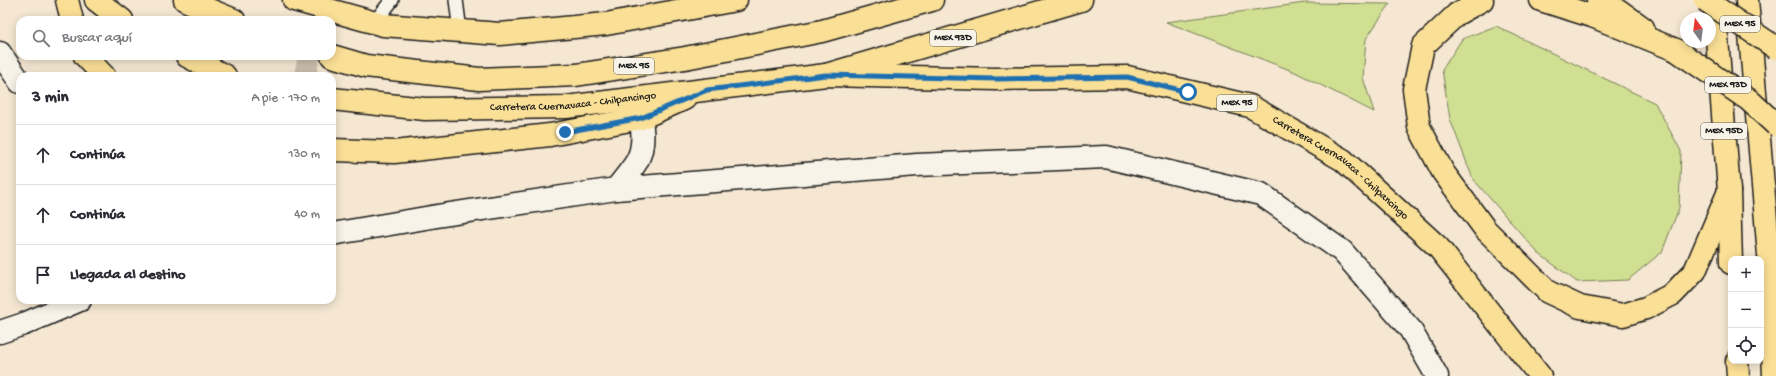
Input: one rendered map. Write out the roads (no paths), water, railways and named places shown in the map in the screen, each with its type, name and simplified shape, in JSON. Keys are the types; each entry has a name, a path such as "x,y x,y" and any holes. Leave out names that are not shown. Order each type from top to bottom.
{"main road":[{"path":"67,0 71,16"},
{"path":"96,0 117,16"},
{"path":"185,0 224,16"},
{"path":"294,0 383,24 500,34 606,24 736,0"},
{"name":"MEX 95","path":"336,57 366,66 479,79 576,75 685,58 822,31 932,0"},
{"name":"MEX 93D","path":"826,75 1081,0"},
{"path":"1482,0 1457,14 1423,46 1414,89 1419,127 1443,172 1486,229 1548,292 1580,307 1623,315 1646,308 1673,294 1695,271 1729,191"},
{"path":"1541,0 1592,16 1676,50"},
{"name":"MEX 93D","path":"1598,0 1618,10 1749,100 1776,125"},
{"name":"MEX 95","path":"1705,0 1776,48"},
{"name":"MEX 95D","path":"1714,0 1729,191 1731,256"},
{"name":"MEX 95","path":"1747,0 1769,255 1774,376"},
{"path":"89,60 100,72"},
{"path":"195,60 217,72"},
{"name":"Carretera Cuernavaca - Chilpancingo","path":"336,99 425,109 566,107 639,108 707,90 826,75 996,79 1127,77 1250,106 1343,160 1438,247 1540,376"},
{"path":"336,150 394,152 550,135 639,108"},
{"path":"1737,364 1738,376"}],"street":[{"path":"0,53 16,76"},
{"path":"616,189 637,161 643,142 639,108"},
{"path":"336,233 443,215 616,189 917,165 1106,157 1261,194 1342,251 1410,329 1437,376"},
{"path":"0,332 24,324 71,304"}],"lane":[{"path":"375,22 392,0"},
{"path":"456,0 460,31"}],"tunnel":[{"path":"306,72 308,60"}]}
